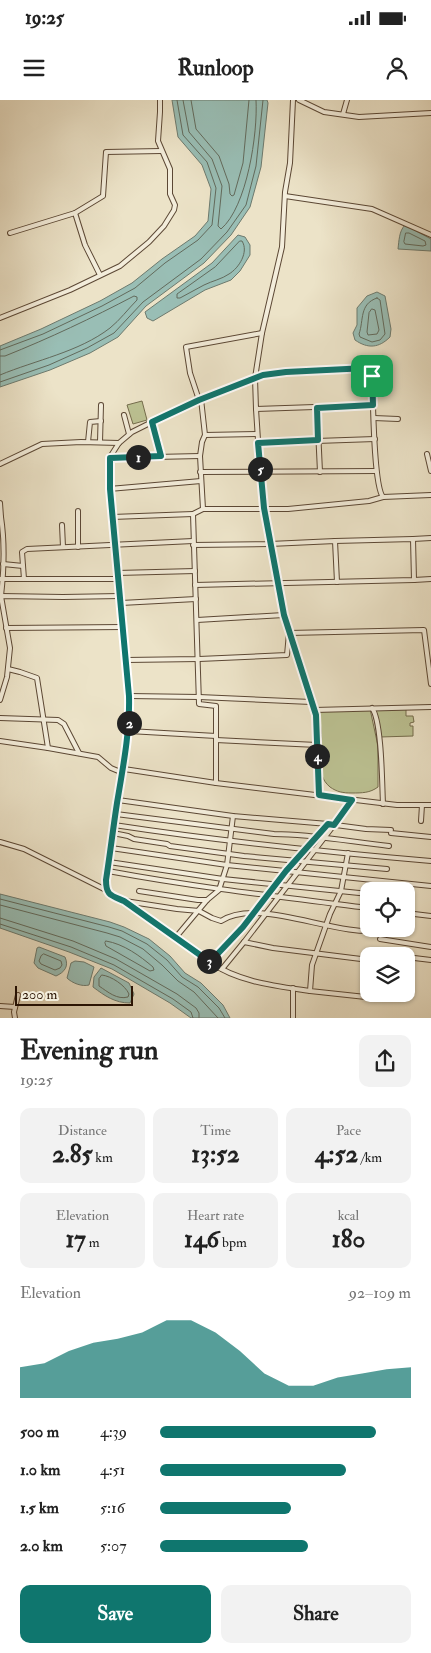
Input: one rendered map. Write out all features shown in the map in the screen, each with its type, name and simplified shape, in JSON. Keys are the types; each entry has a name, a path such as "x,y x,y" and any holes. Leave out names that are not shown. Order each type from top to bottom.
{"street":[{"path":"0,318 70,290 120,266 150,242 164,226 174,210 175,204 170,194 170,169 158,141 160,100"},
{"path":"293,100 290,163 285,196 282,246 262,332 255,378 256,409 264,508 277,582 289,633 316,715 319,795"},
{"path":"300,100 324,112 359,117 431,113"},
{"path":"343,114 347,100"},
{"path":"10,233 75,213 103,196 106,152 161,151"},
{"path":"285,196 372,209 431,235"},
{"path":"75,213 85,245 100,275"},
{"path":"204,509 200,456 205,435 200,400 190,373 186,347 262,332"},
{"path":"106,890 129,731 129,696 110,489 110,458 119,443 129,434 152,422 200,400 263,375 367,368 372,370 376,471 379,493 383,497"},
{"path":"100,442 101,405"},
{"path":"256,409 373,405"},
{"path":"317,408 320,472"},
{"path":"124,415 129,434"},
{"path":"87,417 90,422 88,442"},
{"path":"374,418 398,419"},
{"path":"90,422 101,421"},
{"path":"152,422 161,456"},
{"path":"205,435 257,434"},
{"path":"258,443 375,439"},
{"path":"0,464 42,444 119,443"},
{"path":"426,454 431,471"},
{"path":"110,458 200,456"},
{"path":"200,472 376,471"},
{"path":"110,489 201,481"},
{"path":"112,517 193,514 204,509 288,509 369,501 383,497 431,495"},
{"path":"0,503 3,564 1,596 10,648 7,677 0,700"},
{"path":"78,512 78,547"},
{"path":"193,514 199,704 216,706 216,782"},
{"path":"62,525 63,547"},
{"path":"24,579 22,552 27,548 193,543 270,544 431,538"},
{"path":"412,539 414,580"},
{"path":"335,541 337,582"},
{"path":"3,564 23,566"},
{"path":"117,573 195,571"},
{"path":"2,579 118,579"},
{"path":"195,585 431,579"},
{"path":"1,596 120,596"},
{"path":"121,603 196,599"},
{"path":"197,620 284,615"},
{"path":"6,628 123,627"},
{"path":"289,633 424,630 431,684"},
{"path":"126,660 287,655 289,633"},
{"path":"8,669 37,678 48,748"},
{"path":"129,696 311,702"},
{"path":"314,710 431,707"},
{"path":"372,708 378,731 383,804"},
{"path":"0,718 58,720 64,724 79,753"},
{"path":"129,731 317,745"},
{"path":"0,741 98,757 111,768 123,770 383,804 431,805"},
{"path":"118,800 232,816 328,824 431,837"},
{"path":"222,969 280,897 352,800"},
{"path":"421,821 422,805"},
{"path":"116,814 274,834 299,834 316,838 390,846"},
{"path":"176,937 219,890 227,865 232,816"},
{"path":"210,962 254,912 294,860 328,824"},
{"path":"114,825 276,847 306,848 431,861"},
{"path":"113,833 170,846 306,862 387,868"},
{"path":"0,842 24,849 106,890 109,895 124,901 177,910 199,911 221,921 233,916 254,912 360,930"},
{"path":"111,848 227,865 431,886"},
{"path":"310,991 312,965 341,891 348,852"},
{"path":"109,862 223,879 360,893"},
{"path":"108,871 219,890 360,907"},
{"path":"138,891 208,900"},
{"path":"124,901 210,962 249,980 310,991 360,996"},
{"path":"415,914 431,916"},
{"path":"380,939 431,947"},
{"path":"244,942 360,959"},
{"path":"415,959 431,960"},
{"path":"293,988 293,1018"},
{"path":"15,1018 18,995"},
{"path":"0,1006 15,1007"}],"green space":[{"path":"142,401 147,420 133,424 127,405"},
{"path":"406,707 406,716 413,716 414,722 410,723 410,726 413,726 413,736 380,737 375,709"},
{"path":"370,709 378,746 378,787 363,793 338,791 330,787 325,781 320,768 322,738 317,712"}],"water":[{"path":"172,100 267,100 261,167 250,207 231,235 204,263 146,306 118,337 90,353 50,370 0,387 0,346 100,301 132,283 195,236 208,221 211,189 202,165 178,137"},
{"path":"405,225 431,239 431,251 398,249 400,233"},
{"path":"238,235 245,237 250,245 250,255 240,271 231,280 205,290 153,321 147,318 145,312 212,263"},
{"path":"377,292 385,296 391,329 390,337 378,345 369,346 355,340 353,333 357,325 357,308 367,296"},
{"path":"0,894 110,922 149,939 170,956 185,973 201,983 223,1005 230,1018 191,1018 170,1003 112,969 0,928"},
{"path":"39,947 65,957 67,963 62,973 56,976 38,968 34,963 37,948"},
{"path":"75,961 84,962 94,967 89,985 77,984 67,978 71,963"},
{"path":"101,968 129,983 134,994 130,1003 110,998 93,987 94,977"}],"route":[{"path":"367,368 372,370 372,376 373,405 317,408 318,440 258,443 264,508 284,615 316,715 319,795 352,800 334,825 328,824 294,860 243,927 210,962 124,901 109,895 106,890 117,803 129,731 129,696 114,546 110,458 161,456 152,422 199,400 263,375 367,368"}]}
